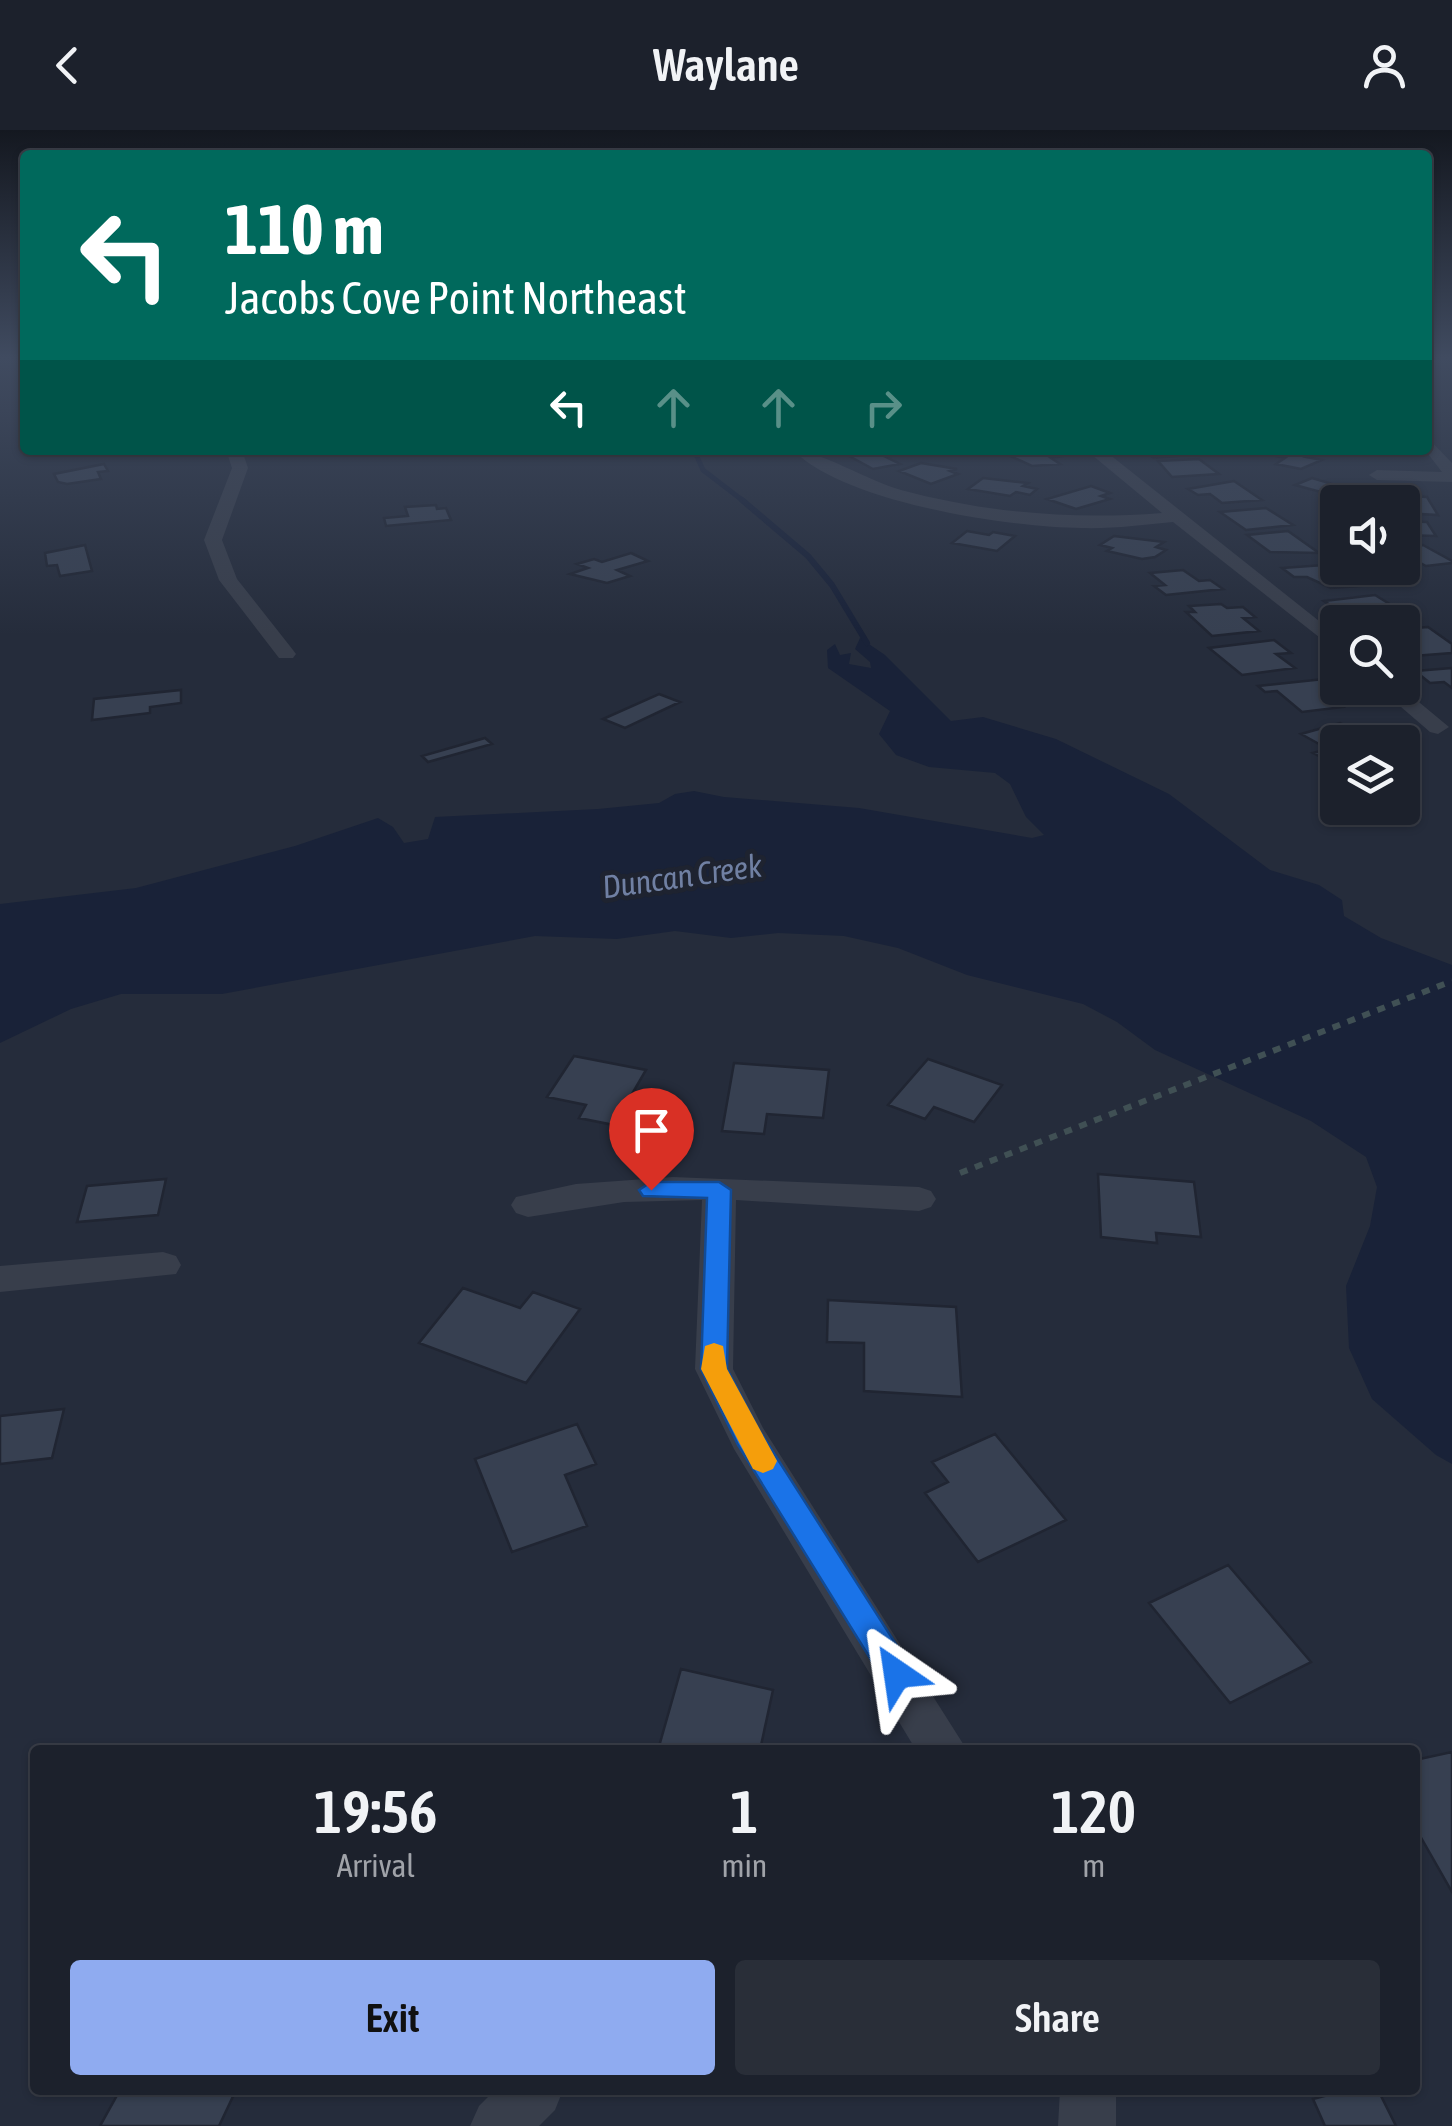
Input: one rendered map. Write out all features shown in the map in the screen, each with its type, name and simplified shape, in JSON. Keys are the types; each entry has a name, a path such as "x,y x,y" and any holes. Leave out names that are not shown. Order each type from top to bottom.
{"street":[{"path":"1433,449 1452,475"},
{"path":"236,455 240,468 213,540 228,580 286,654"},
{"path":"809,455 842,477 926,501 1075,523 1177,517"},
{"path":"1100,455 1320,632"},
{"path":"1377,475 1452,475"},
{"path":"1410,705 1438,727"},
{"path":"719,1190 714,1369 748,1438 940,1745"},
{"path":"528,1204 583,1192 719,1190 919,1198"},
{"path":"0,1279 163,1266"},
{"path":"499,2126 530,2095"},
{"path":"1086,2126 1088,2095"}],"path":[{"path":"960,1173 1452,981"}],"water":[{"name":"Duncan Creek","path":"860,638 885,655 951,721 983,717 1056,739 1169,794 1270,870 1319,885 1342,900 1344,916 1381,938 1452,965 1452,1464 1436,1455 1372,1399 1349,1348 1346,1286 1370,1226 1377,1187 1366,1157 1311,1121 1155,1050 1117,1022 1083,1004 967,975 898,948 844,936 778,933 731,938 675,931 617,939 535,936 222,994 121,994 71,1009 0,1043 0,904 136,888 295,846 378,818 393,827 404,843 428,839 435,817 659,803 675,794 694,791 859,808 1032,838 1044,835 1026,817 1010,784 995,773 929,767 896,755 879,734 890,711 828,668 827,650 835,644 840,655 851,653 849,664 871,668 870,662 855,649"}],"building":[{"path":"896,455 886,457 900,464 873,469 849,456"},
{"path":"1008,455 1063,456 1051,458 1060,464 1032,466"},
{"path":"1310,455 1306,457 1322,460 1301,469 1276,464 1285,458 1275,456"},
{"path":"1199,459 1219,474 1172,477 1158,461"},
{"path":"921,463 957,469 950,471 958,474 931,484 899,471"},
{"path":"104,464 108,471 98,472 101,479 67,484 58,482 54,474"},
{"path":"983,478 1028,483 1023,486 1037,489 1030,495 1016,492 1010,496 968,489"},
{"path":"1312,478 1336,485 1320,485 1320,492 1295,485"},
{"path":"1234,481 1262,500 1222,503 1210,494 1198,495 1188,489"},
{"path":"1091,486 1110,493 1101,496 1110,499 1076,509 1047,499"},
{"path":"1420,497 1427,497 1438,515 1420,514"},
{"path":"436,505 437,509 446,508 451,520 386,526 384,518 408,516 405,507"},
{"path":"1266,508 1293,525 1246,530 1220,512"},
{"path":"1420,522 1427,522 1436,536 1420,536"},
{"path":"967,531 1015,536 997,551 952,543"},
{"path":"1288,531 1319,553 1270,552 1247,535"},
{"path":"1114,536 1164,542 1156,547 1166,550 1142,559 1107,551 1112,548 1100,545"},
{"path":"85,545 92,571 60,576 57,565 47,566 45,553"},
{"path":"1420,545 1452,563 1426,566 1420,563"},
{"path":"631,553 648,561 617,570 630,576 607,583 570,574 588,568 577,564 594,559 602,562"},
{"path":"1320,565 1320,583 1294,577 1282,568"},
{"path":"1183,570 1199,581 1210,580 1223,589 1166,595 1154,586 1165,585 1150,573"},
{"path":"1324,585 1374,585 1331,588"},
{"path":"1375,595 1391,605 1330,605 1324,601"},
{"path":"1221,604 1227,608 1243,607 1255,617 1243,618 1259,631 1212,636 1186,612 1195,612 1189,606"},
{"path":"1428,627 1452,644 1452,653 1420,655 1420,628"},
{"path":"1274,640 1291,653 1276,654 1295,668 1242,675 1209,648"},
{"path":"1452,668 1452,688 1444,682 1430,683 1420,671"},
{"path":"1320,679 1320,705 1343,707 1302,712 1277,691 1265,692 1258,686"},
{"path":"181,690 181,703 150,707 150,713 92,720 94,699"},
{"path":"659,694 680,702 625,728 603,719"},
{"path":"1320,729 1320,745 1301,734"},
{"path":"485,738 492,744 428,762 422,756"},
{"path":"574,1056 646,1070 614,1125 579,1118 586,1105 547,1097"},
{"path":"928,1059 1002,1085 974,1122 934,1107 925,1119 888,1105"},
{"path":"734,1063 829,1070 823,1118 767,1114 764,1134 722,1131"},
{"path":"1098,1174 1194,1182 1201,1237 1156,1233 1157,1243 1101,1237"},
{"path":"166,1179 158,1215 77,1222 87,1186"},
{"path":"463,1288 520,1308 533,1292 580,1309 526,1383 419,1343"},
{"path":"828,1300 956,1307 962,1397 864,1391 864,1343 827,1342"},
{"path":"64,1409 52,1458 0,1464 0,1416"},
{"path":"577,1424 596,1464 565,1475 587,1526 512,1552 475,1459"},
{"path":"995,1434 1066,1520 978,1562 925,1493 948,1482 932,1462"},
{"path":"1228,1565 1311,1662 1230,1703 1149,1603"},
{"path":"681,1669 773,1690 761,1745 659,1745"},
{"path":"1452,1752 1452,1892 1420,1836 1420,1759"},
{"path":"117,2095 234,2095 219,2126 100,2126"},
{"path":"1328,2095 1380,2095 1396,2126 1325,2126 1313,2099"}],"waterway":[{"path":"696,455 703,470 746,503"},
{"path":"742,500 808,556 832,585 867,643"}],"slow traffic":[{"path":"714,1353 714,1369 763,1461"}],"route":[{"path":"651,1190 719,1190 714,1369 748,1438 897,1674"}]}
